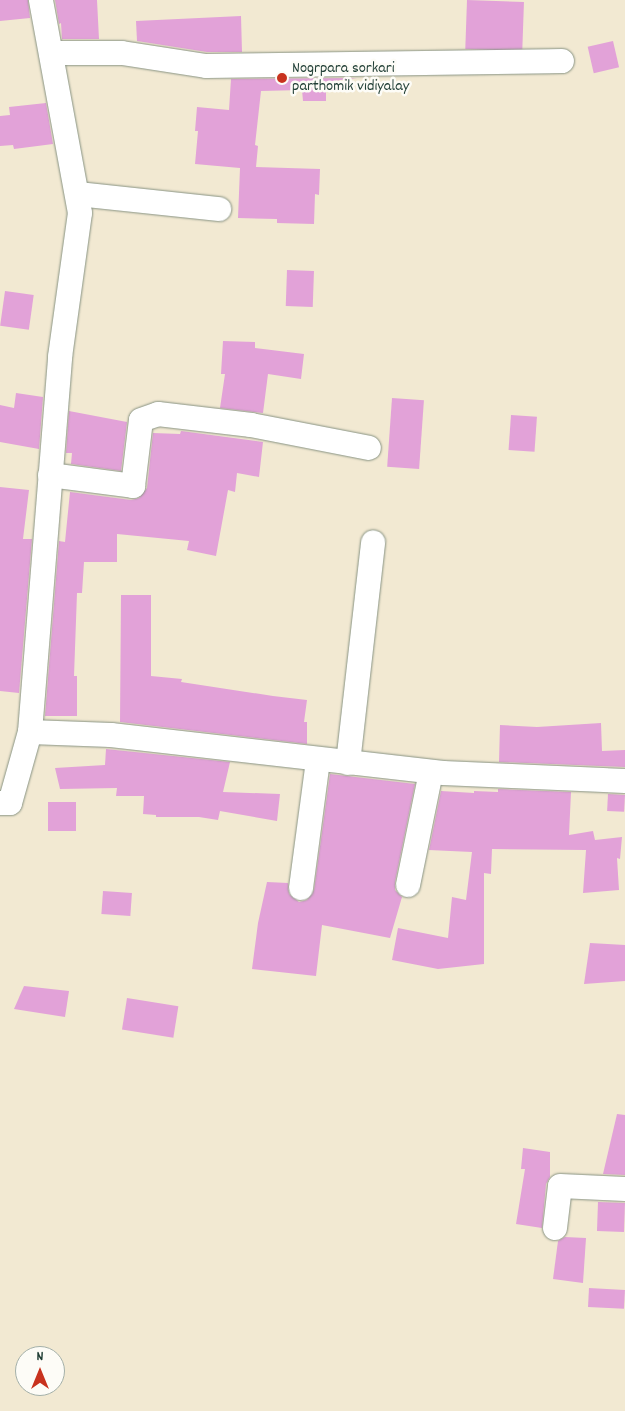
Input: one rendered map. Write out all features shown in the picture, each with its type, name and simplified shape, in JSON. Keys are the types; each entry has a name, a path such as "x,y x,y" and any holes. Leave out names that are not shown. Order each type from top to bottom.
{"street":[{"path":"0,803 10,803 30,732 60,357 80,213 78,194 40,0"},
{"path":"51,53 122,54 206,66 562,62"},
{"path":"78,194 219,208"},
{"path":"50,475 133,486 141,420 158,414 252,425 369,448"},
{"path":"348,763 373,542"},
{"path":"30,732 111,735 431,772 625,781"},
{"path":"301,888 318,760"},
{"path":"408,885 431,772"},
{"path":"555,1228 560,1186 625,1190"}],"building":[{"path":"0,0 28,0 30,18 0,21"},
{"path":"55,0 97,0 99,39 62,39 61,23 59,24"},
{"path":"467,0 524,2 522,51 465,49"},
{"path":"241,16 242,52 207,52 137,41 136,21"},
{"path":"613,41 619,67 594,73 588,47"},
{"path":"357,78 326,82 326,101 303,101 302,90 261,91 255,145 258,146 256,167 320,169 319,195 315,194 314,224 277,223 277,219 238,218 240,168 195,164 198,131 195,131 197,107 229,110 231,79"},
{"path":"46,103 53,144 14,149 13,145 0,146 0,116 10,115 9,107"},
{"path":"287,270 314,271 313,307 286,306"},
{"path":"5,291 34,295 29,330 0,326"},
{"path":"223,341 255,342 255,348 304,354 301,379 268,374 263,413 220,408 225,374 221,374"},
{"path":"16,393 43,397 39,449 0,442 0,405 14,408"},
{"path":"392,398 424,400 419,469 387,467"},
{"path":"69,411 127,422 121,471 71,464 72,453 66,453"},
{"path":"511,415 537,417 534,452 509,450"},
{"path":"181,431 263,442 259,477 237,473 235,492 228,490 216,556 187,550 189,541 117,534 117,562 84,562 82,593 77,593 74,676 77,676 77,716 45,716 59,541 65,542 70,492 131,500 139,498 147,488 153,433 180,434"},
{"path":"0,487 29,490 23,539 32,539 19,693 0,691"},
{"path":"121,595 151,595 151,676 182,679 181,682 307,700 304,722 307,722 307,744 120,722"},
{"path":"601,723 602,751 625,750 625,767 499,762 500,725 537,727"},
{"path":"106,749 230,762 223,792 280,794 277,821 220,811 218,820 199,817 156,817 156,815 143,814 144,796 116,796 117,788 60,789 55,768 105,765"},
{"path":"330,774 415,784 395,882 395,890 402,897 390,938 322,925 316,976 252,969 258,923 267,882 288,883 289,894 299,902 307,900 314,890"},
{"path":"498,789 571,792 569,835 593,831 595,840 622,837 620,859 617,858 619,890 583,893 586,850 492,849 491,874 484,873 484,964 438,969 392,960 398,928 448,938 452,897 466,900 472,852 429,850 441,791 474,793 474,791 498,792"},
{"path":"608,794 625,795 624,812 607,811"},
{"path":"48,802 76,802 76,831 48,831"},
{"path":"103,891 132,893 130,916 101,914"},
{"path":"590,943 625,945 625,981 584,984"},
{"path":"24,986 69,991 65,1017 14,1009"},
{"path":"127,998 178,1006 173,1038 122,1030"},
{"path":"617,1114 625,1115 625,1175 603,1174"},
{"path":"523,1148 550,1152 550,1177 546,1184 542,1228 516,1224 525,1169 521,1169"},
{"path":"598,1202 625,1203 624,1232 597,1231"},
{"path":"565,1237 586,1238 583,1283 553,1279 558,1241"},
{"path":"589,1288 625,1290 624,1309 588,1307"}],"place":[{"name":"Nogrpara sorkari parthomik vidiyalay","path":"282,78"}]}
